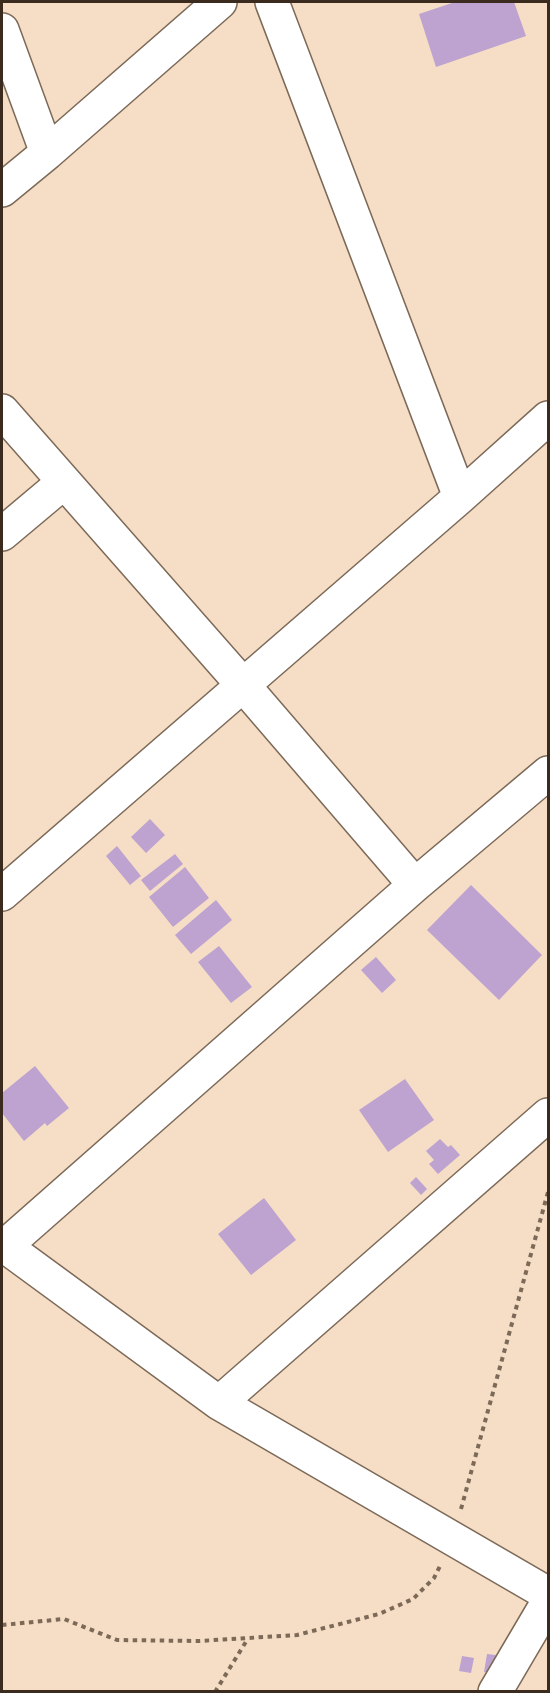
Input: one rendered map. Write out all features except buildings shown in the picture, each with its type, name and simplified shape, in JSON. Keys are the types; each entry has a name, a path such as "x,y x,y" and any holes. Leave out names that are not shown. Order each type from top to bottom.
{"street":[{"path":"2,190 220,2"},
{"path":"272,2 460,497"},
{"path":"2,30 47,153"},
{"path":"2,411 415,885"},
{"path":"2,894 549,418"},
{"path":"2,534 64,482"},
{"path":"549,773 415,885 3,1245 219,1403 549,1594"},
{"path":"219,1403 549,1115"},
{"path":"495,1692 549,1602"}],"path":[{"path":"215,1692 247,1640"}]}
